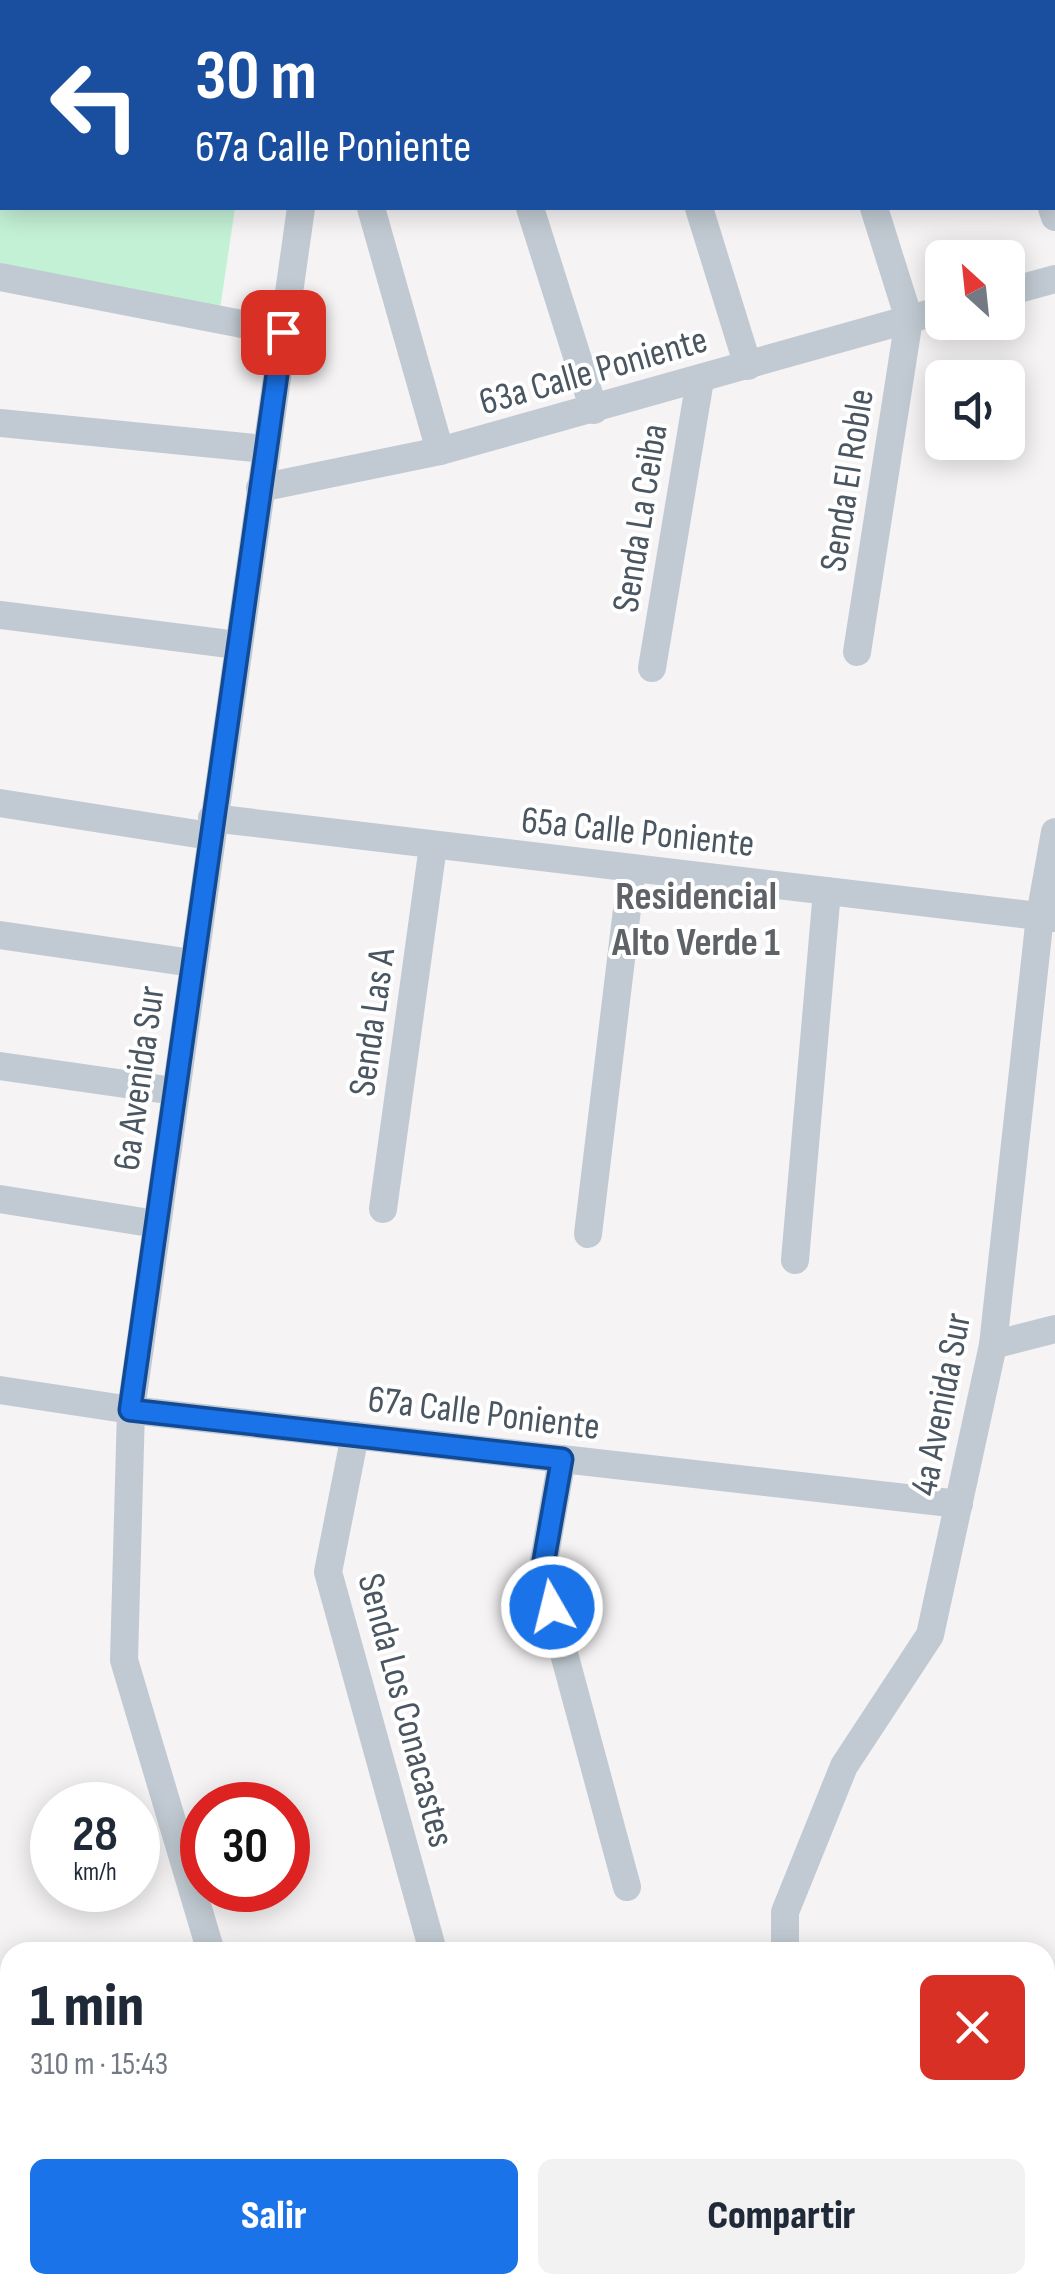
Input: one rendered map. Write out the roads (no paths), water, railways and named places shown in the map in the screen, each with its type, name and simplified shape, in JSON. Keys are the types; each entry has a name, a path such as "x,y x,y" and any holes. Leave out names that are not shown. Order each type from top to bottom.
{"street":[{"name":"6a Avenida Sur","path":"208,1942 124,1660 130,1410 301,210"},
{"path":"371,210 440,451"},
{"path":"531,210 594,410"},
{"path":"700,210 748,366"},
{"path":"875,210 908,319"},
{"path":"0,277 283,332"},
{"path":"1025,287 1055,278"},
{"name":"63a Calle Poniente","path":"260,488 440,451 925,314"},
{"name":"Senda El Roble","path":"857,652 908,319"},
{"name":"Senda La Ceiba","path":"652,668 700,380"},
{"path":"0,422 264,449"},
{"path":"0,616 237,646"},
{"name":"65a Calle Poniente","path":"0,804 433,846 1048,917"},
{"name":"4a Avenida Sur","path":"785,1942 784,1912 844,1766 930,1635 992,1346 1048,917 1055,832"},
{"name":"Senda Las A","path":"382,1208 433,846"},
{"path":"588,1234 632,868"},
{"path":"795,1260 827,890"},
{"path":"0,935 192,963"},
{"path":"0,1066 174,1091"},
{"path":"0,1199 156,1224"},
{"path":"992,1346 1055,1328"},
{"name":"67a Calle Poniente","path":"0,1390 130,1410 959,1504"},
{"name":"Senda Los Conacastes","path":"354,1435 328,1572 430,1942"},
{"path":"562,1459 542,1572 627,1887"}],"district":[{"name":"Residencial Alto Verde 1","path":"696,918"}]}
